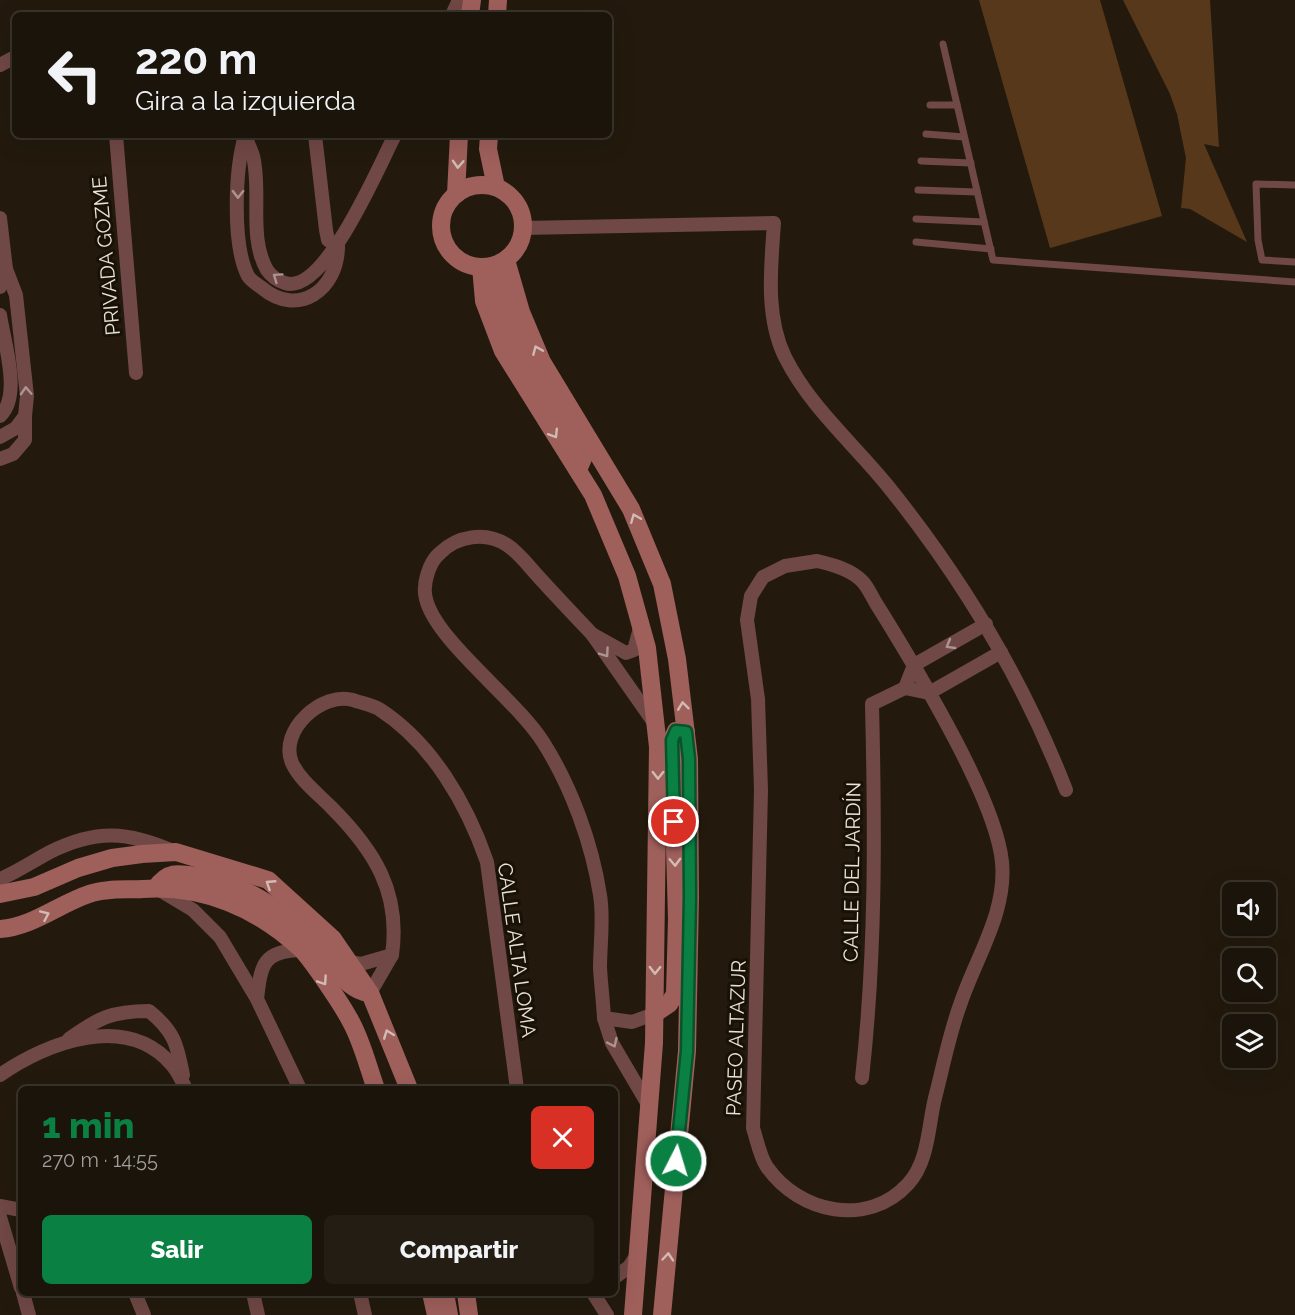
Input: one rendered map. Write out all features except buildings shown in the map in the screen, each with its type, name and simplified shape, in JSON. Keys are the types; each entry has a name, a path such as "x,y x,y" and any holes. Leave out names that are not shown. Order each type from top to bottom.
{"street":[{"name":"PRIVADA GOZME","path":"116,138 136,373"},
{"path":"244,138 239,156 238,246 249,278 268,293 284,301 301,299 320,291 332,278 338,262 338,246"},
{"path":"246,138 253,157 260,249 267,270 276,280 291,285 310,279 338,246 393,138"},
{"path":"315,138 328,240 338,246"},
{"path":"456,194 459,138"},
{"path":"489,138 488,149 496,187"},
{"path":"482,184 496,187 509,194 517,204 523,228 515,251 493,264 467,264 454,257 446,246 441,232 441,218 446,204 468,187 482,184"},
{"path":"0,218 6,269 16,295 27,396 25,440 13,454 0,459"},
{"path":"523,228 774,223 771,264 772,303 776,331 785,356 805,392 886,484 932,543 986,624 1048,744 1066,790"},
{"path":"493,264 484,301 502,351 593,495 623,566 647,648 658,747 654,1014 640,1251 633,1315"},
{"path":"493,264 521,312 542,362 631,509 662,584 677,659 689,759 690,885 687,1051 662,1315"},
{"path":"0,286 6,269"},
{"path":"0,315 12,386 7,409 0,416"},
{"path":"0,437 16,428 25,416"},
{"path":"649,1106 612,1043 604,1018 600,896 590,852 577,814 543,741 518,710 441,629 429,612 424,595 427,575 437,555 449,544 467,537 485,537 506,544 591,634 656,725"},
{"name":"PASEO ALTAZUR","path":"817,561 842,568 862,581 929,693 972,779 997,840 1002,862 998,906 960,1005 934,1101 927,1144 910,1183 888,1201 858,1212 821,1208 784,1185 766,1166 753,1128 761,790 758,699 747,620 751,596 763,577 785,566 817,561"},
{"path":"591,634 626,653 634,650 638,642 641,623"},
{"path":"986,624 914,666 906,688 929,693 1001,652"},
{"name":"CALLE DEL JARDÍN","path":"862,1078 868,1022 875,862 872,704 906,688"},
{"name":"CALLE ALTA LOMA","path":"370,993 392,955 393,920 390,897 378,865 360,836 299,775 291,761 290,747 295,731 305,716 318,706 342,697 378,708 411,736 439,767 475,828 487,862 517,1086"},
{"path":"604,1018 632,1022 654,1014 669,1004 675,994 677,919 672,740 676,731 686,732"},
{"path":"0,879 57,849 84,839 105,836 142,837 176,852 268,880 333,939 349,962 370,993 408,1086"},
{"path":"0,894 34,887 78,868 112,858 176,852"},
{"path":"156,888 162,879 173,873 206,877 238,886 284,915 316,943 347,981 357,990 370,993"},
{"path":"0,929 41,917 88,894 156,888 188,890 220,897 252,913 302,950 351,1022 375,1086"},
{"path":"156,888 193,910 220,937 257,999 299,1086"},
{"path":"257,999 260,974 267,959 280,950 302,950"},
{"path":"349,962 361,964 392,955"},
{"path":"0,1075 16,1064 69,1039 94,1021 109,1014 149,1011 167,1026 177,1044 185,1086"},
{"path":"69,1039 106,1037 131,1039 153,1048 173,1066 184,1086"},
{"path":"0,1068 16,1064"},
{"path":"0,1206 18,1209"},
{"path":"0,1217 18,1278"},
{"path":"618,1275 629,1267 640,1251"},
{"path":"24,1296 29,1315"},
{"path":"136,1296 144,1315"},
{"path":"254,1296 258,1315"},
{"path":"361,1296 365,1315"},
{"path":"432,1296 436,1315"},
{"path":"446,1296 449,1315"},
{"path":"466,1296 469,1315"},
{"path":"596,1296 607,1315"}],"lane":[{"path":"943,44 993,260 1295,282"},
{"path":"930,105 957,105"},
{"path":"926,134 964,137"},
{"path":"921,161 971,163"},
{"path":"1295,185 1256,184 1258,240 1262,260 1295,262"},
{"path":"918,190 977,192"},
{"path":"916,219 984,222"},
{"path":"916,242 991,249"}],"route":[{"path":"674,822 672,740 676,731 681,730 686,732 689,759 690,897 687,1051 676,1161"}]}
